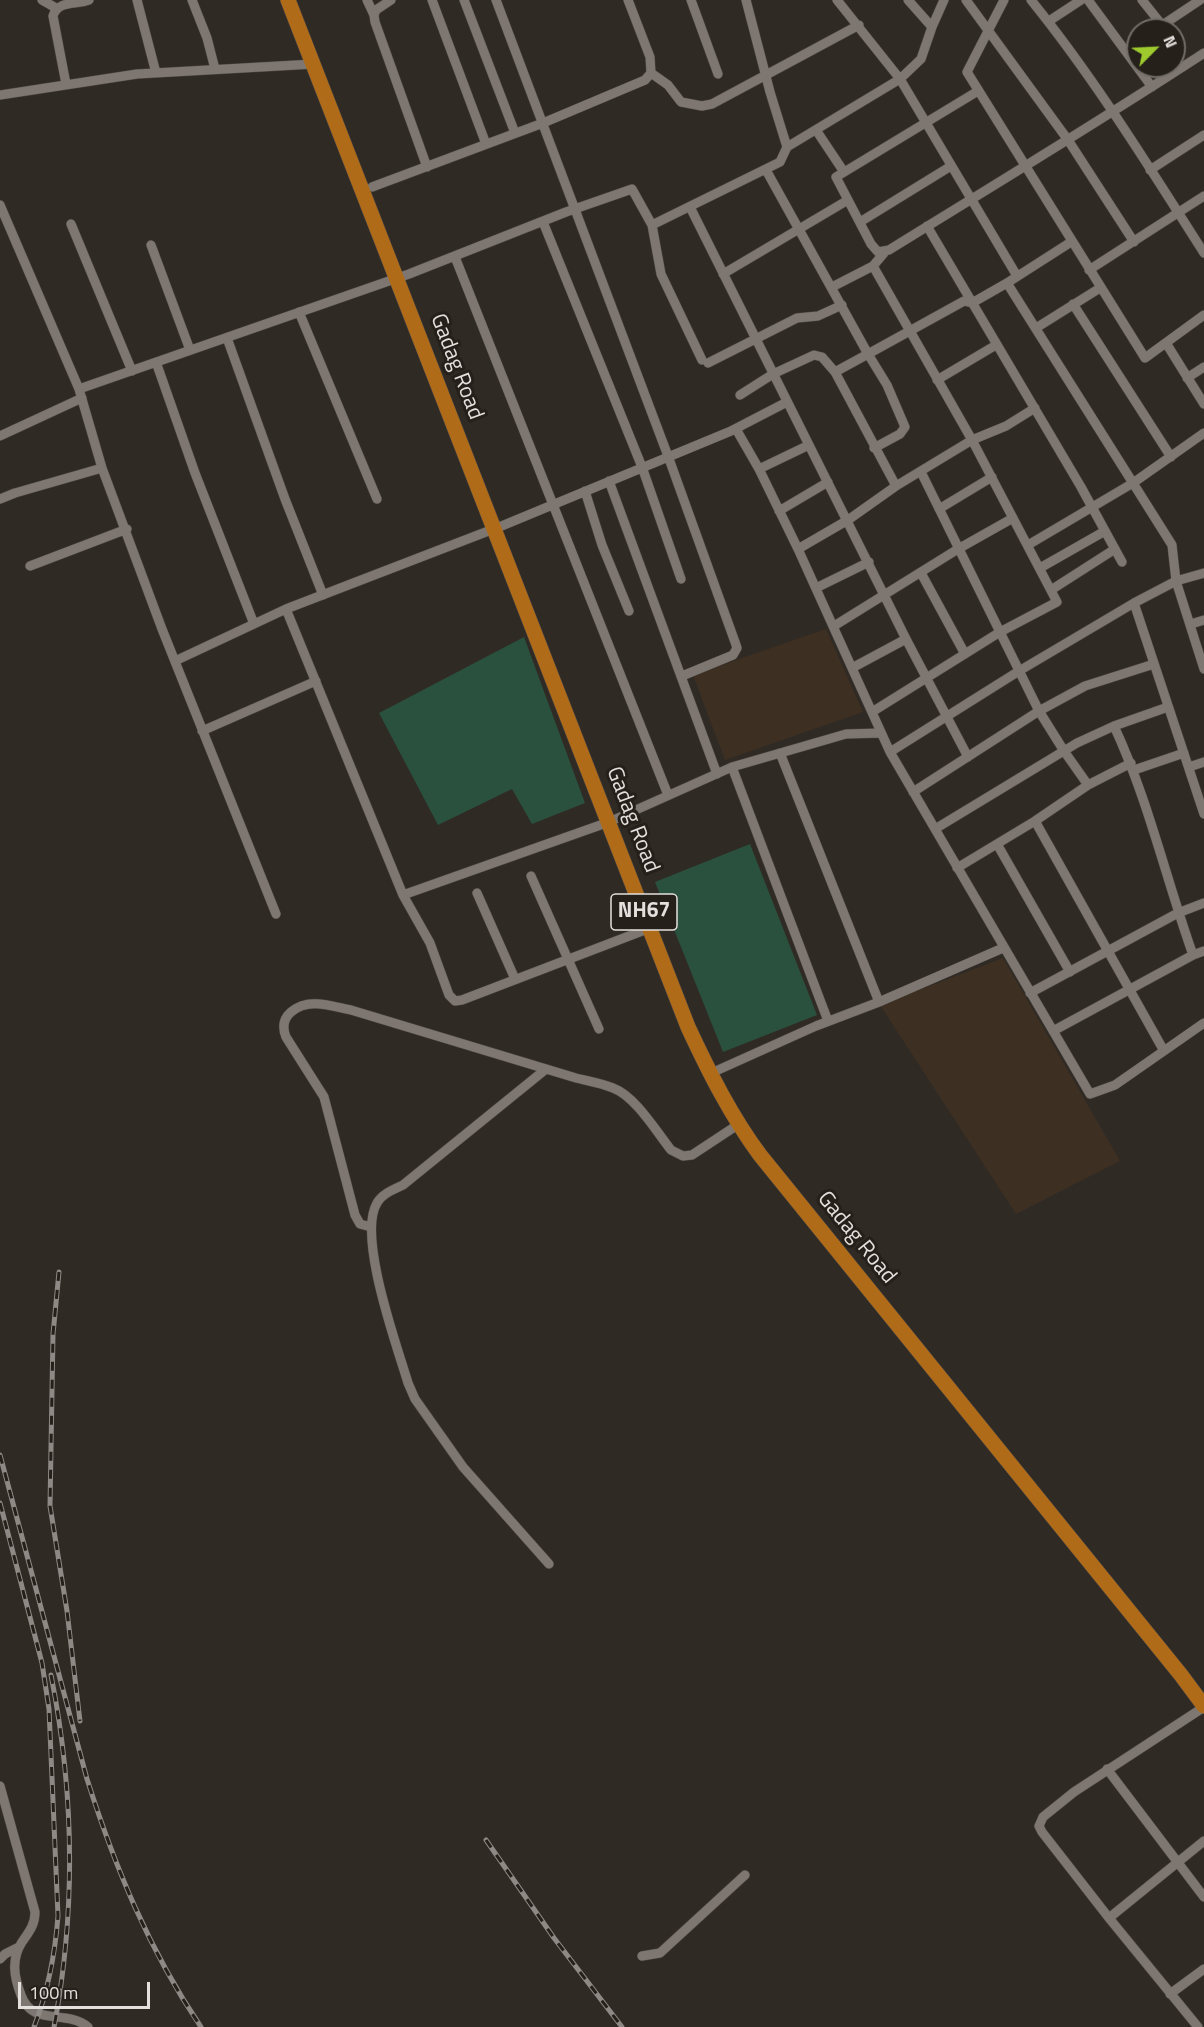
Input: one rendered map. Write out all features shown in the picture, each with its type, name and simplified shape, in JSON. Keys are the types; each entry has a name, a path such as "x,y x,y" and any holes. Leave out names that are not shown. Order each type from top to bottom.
{"highway":[{"name":"Gadag Road","path":"288,0 401,276 613,821 718,1070 768,1149 1204,1691"},
{"name":"Gadag Road","path":"298,0 372,187 401,276"},
{"name":"Gadag Road","path":"613,821 650,928 688,1027 710,1074 739,1124 760,1155 1204,1706"}],"street":[{"path":"42,0 56,8"},
{"path":"66,84 53,16 56,8 64,4 89,0"},
{"path":"136,0 156,73"},
{"path":"192,0 207,38 215,69"},
{"path":"367,0 427,167"},
{"path":"374,15 379,6 391,0"},
{"path":"432,0 486,144"},
{"path":"464,0 515,133"},
{"path":"495,0 668,456 737,648 736,652 726,659 682,676"},
{"path":"372,187 543,123 645,80 651,73 650,57 628,0"},
{"path":"691,0 718,74"},
{"path":"746,0 765,75 787,147"},
{"path":"837,0 900,79 1017,276"},
{"path":"908,0 932,27"},
{"path":"652,225 780,162 787,147 900,79 921,59 944,0"},
{"path":"966,0 1068,140 1134,242"},
{"path":"1004,0 967,72 1100,288 1145,358 1204,315"},
{"path":"1031,0 1113,113 1204,253"},
{"path":"1048,21 1081,0"},
{"path":"1088,0 1126,51"},
{"path":"1142,0 1152,18"},
{"path":"1173,18 1200,0"},
{"path":"651,73 668,85 681,102 702,106 726,98 859,26"},
{"path":"832,287 873,266 884,253 1113,113 1201,55 1204,66"},
{"path":"0,95 156,73 314,64"},
{"path":"1146,78 1152,87"},
{"path":"884,253 875,249 836,177 978,91"},
{"path":"816,130 844,172"},
{"path":"1150,170 1204,135"},
{"path":"860,222 951,166"},
{"path":"766,170 900,411 905,427 900,434 874,448"},
{"path":"0,436 81,394 132,371 401,276 632,189 652,225 661,274 705,362 756,340 797,318 818,316 842,305"},
{"path":"1089,270 1204,196"},
{"path":"723,274 848,200"},
{"path":"0,206 81,394 102,468 202,731 276,914"},
{"path":"690,207 906,639 968,757"},
{"path":"543,222 642,467 681,579"},
{"path":"71,224 132,371"},
{"path":"927,226 1035,408 1122,562"},
{"path":"835,372 964,302 972,303 1071,242"},
{"path":"151,246 190,350"},
{"path":"455,256 668,795"},
{"path":"872,712 1000,632 1057,602 972,440 873,266"},
{"path":"1007,283 1172,545 1176,581 1204,668"},
{"path":"1036,328 1100,288"},
{"path":"1073,304 1171,457"},
{"path":"299,312 377,499"},
{"path":"227,338 285,500 323,595"},
{"path":"1166,343 1204,404"},
{"path":"937,380 996,345"},
{"path":"740,395 773,374 814,355 822,357 835,372 896,486"},
{"path":"156,362 195,473 254,624"},
{"path":"1187,378 1204,367"},
{"path":"175,661 286,609 499,527 736,429 787,402"},
{"path":"798,549 848,520 896,486 972,440 1006,426 1035,408"},
{"path":"736,429 759,468 798,549 890,752 1090,1094 1115,1084 1204,1023"},
{"path":"1028,545 1133,483 1204,433"},
{"path":"759,468 810,445"},
{"path":"3,498 102,468"},
{"path":"921,472 1040,711 1088,785"},
{"path":"939,509 992,477"},
{"path":"609,481 717,774"},
{"path":"779,510 828,482"},
{"path":"585,491 602,545 629,611"},
{"path":"834,626 958,549 1013,518"},
{"path":"30,566 127,529"},
{"path":"1040,568 1105,531"},
{"path":"1051,590 1115,549"},
{"path":"816,588 869,562"},
{"path":"921,573 965,654"},
{"path":"890,752 1019,670 1134,603 1176,581 1204,573"},
{"path":"1134,603 1204,814"},
{"path":"286,609 403,895 430,943 451,999 462,1000 650,928"},
{"path":"1191,624 1204,620"},
{"path":"852,668 906,639"},
{"path":"913,792 1040,711 1085,686 1154,664"},
{"path":"202,731 315,681"},
{"path":"934,829 1064,751 1114,726 1168,706"},
{"path":"1114,726 1132,767 1193,955"},
{"path":"403,895 613,821 732,767 846,734 881,732"},
{"path":"780,753 879,1002"},
{"path":"957,868 1035,821 1088,785 1132,767 1184,753"},
{"path":"1189,767 1204,762"},
{"path":"732,767 828,1021"},
{"path":"1035,821 1164,1051"},
{"path":"997,844 1070,972"},
{"path":"531,876 599,1029"},
{"path":"477,893 515,979"},
{"path":"1030,993 1178,913 1204,903"},
{"path":"718,1070 1003,948"},
{"path":"1053,1031 1204,951"},
{"path":"371,1227 360,1224 355,1215 324,1096 283,1029 287,1016 303,1004 314,1003 351,1010 614,1088 625,1095 677,1154 692,1155 739,1124"},
{"path":"546,1069 403,1185 379,1200 374,1209 371,1227 376,1272 408,1383 415,1399 463,1467 549,1564"},
{"path":"1198,2027 1109,1918 1042,1832 1040,1826 1043,1817 1107,1769 1204,1706"},
{"path":"1107,1769 1204,1897"},
{"path":"0,1786 35,1912 32,1928 19,1947 14,1967 18,1988 28,2009 39,2014 71,2018 88,2027"},
{"path":"1109,1918 1204,1841"},
{"path":"642,1956 660,1953 745,1875"},
{"path":"0,1959 19,1947"},
{"path":"1170,1994 1204,1969"}],"shaded area":[{"path":"826,629 863,712 725,760 693,675"},
{"path":"1003,958 1120,1161 1016,1214 880,1005"}],"green space":[{"path":"524,637 585,803 532,824 512,789 438,825 379,713"},
{"path":"750,844 817,1015 723,1052 655,882"}],"railway":[{"path":"59,1272 53,1334 50,1506 67,1611 80,1721"},
{"path":"0,1455 87,1779 109,1844 149,1938 201,2027"},
{"path":"0,1503 42,1663 49,1709 58,1916 50,1973 34,2027"},
{"path":"51,1675 64,1763 69,1851 66,1939 54,2027"},
{"path":"486,1840 554,1938 622,2027"}]}
